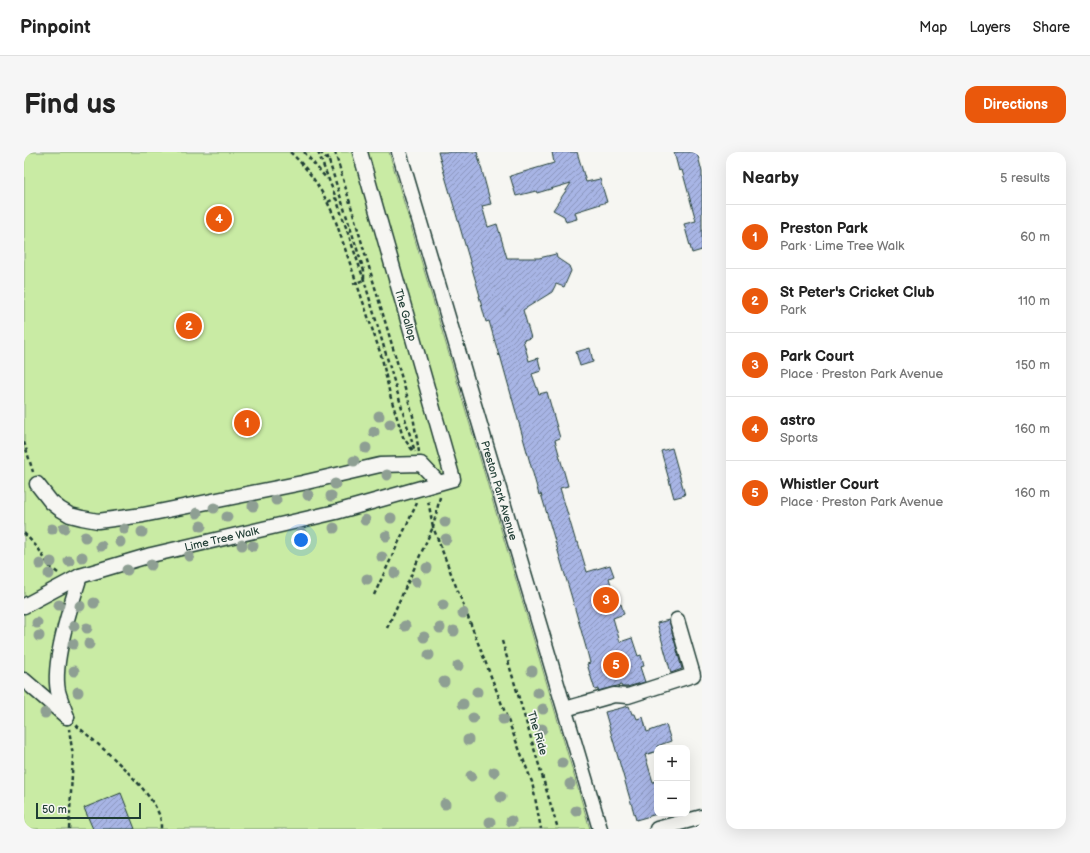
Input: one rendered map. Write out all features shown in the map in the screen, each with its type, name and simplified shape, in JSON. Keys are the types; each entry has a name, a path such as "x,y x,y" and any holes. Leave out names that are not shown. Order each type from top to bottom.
{"street":[{"name":"The Gallop","path":"360,152 440,482"},
{"name":"Preston Park Avenue","path":"399,152 600,829"},
{"path":"37,484 51,502 60,509 70,515 98,521 143,515 302,480 380,465 421,464 440,482"},
{"name":"Lime Tree Walk","path":"24,606 74,579 151,555 336,512 440,482"},
{"path":"67,717 58,690 58,663 71,607 74,579"},
{"path":"564,709 614,695 628,696 693,675 677,620"},
{"path":"24,680 67,717"},
{"path":"657,829 702,817"}],"path":[{"path":"290,152 303,163 324,193 328,202 344,244 355,283 382,358 390,396 403,437 415,453 364,280 319,152"},
{"path":"304,152 329,182"},
{"path":"319,152 329,161"},
{"path":"326,152 364,271 364,280"},
{"path":"335,152 413,416 421,464"},
{"path":"328,202 336,198"},
{"path":"355,283 364,280"},
{"path":"24,442 37,484"},
{"path":"388,628 433,527 440,482"},
{"path":"440,482 433,527 532,782 541,829"},
{"path":"374,595 440,482"},
{"path":"24,533 38,548 50,567 74,579"},
{"name":"The Ride","path":"502,641 558,829"},
{"path":"67,717 73,756 68,829"},
{"path":"67,717 134,779 152,801 160,817 161,829"}],"green space":[{"path":"24,152 389,152 590,829 24,829"}],"building":[{"path":"438,152 477,152 491,204 482,206 488,227 497,224 507,258 539,258 556,254 557,258 569,266 571,271 564,287 556,284 552,292 523,310 531,338 523,340 529,361 538,358 541,371 532,374 539,394 547,392 560,438 555,440 568,486 560,488 576,542 578,542 587,572 610,565 614,576 609,578 617,606 621,604 624,614 613,618 620,642 632,638 638,656 641,655 644,666 640,667 645,682 627,687 622,687 621,685 598,691 598,689 595,690 587,664 590,663 587,651 571,595 541,494 539,495 500,355 499,356 489,321 486,322 480,296"},
{"path":"552,152 577,152 586,182 600,179 607,202 575,212 577,219 566,222 564,216 553,210 571,183 537,193 536,191 516,196 510,176 554,163"},
{"path":"674,152 697,152 702,172 702,250 692,253 684,224 696,221 682,170 679,171"},
{"path":"590,348 593,362 580,366 576,352"},
{"path":"672,448 685,495 674,498 661,451"},
{"path":"669,620 682,669 671,673 657,623"},
{"path":"629,706 632,714 635,714 637,719 643,717 647,732 666,725 671,741 660,745 654,745 654,752 645,755 654,782 654,815 636,820 605,712"},
{"path":"121,793 135,829 93,829 84,808"}],"place":[{"name":"astro","path":"219,219"},
{"name":"St Peter's Cricket Club","path":"189,326"},
{"name":"Preston Park","path":"247,423"},
{"name":"Park Court","path":"606,600"},
{"name":"Whistler Court","path":"616,665"}]}
